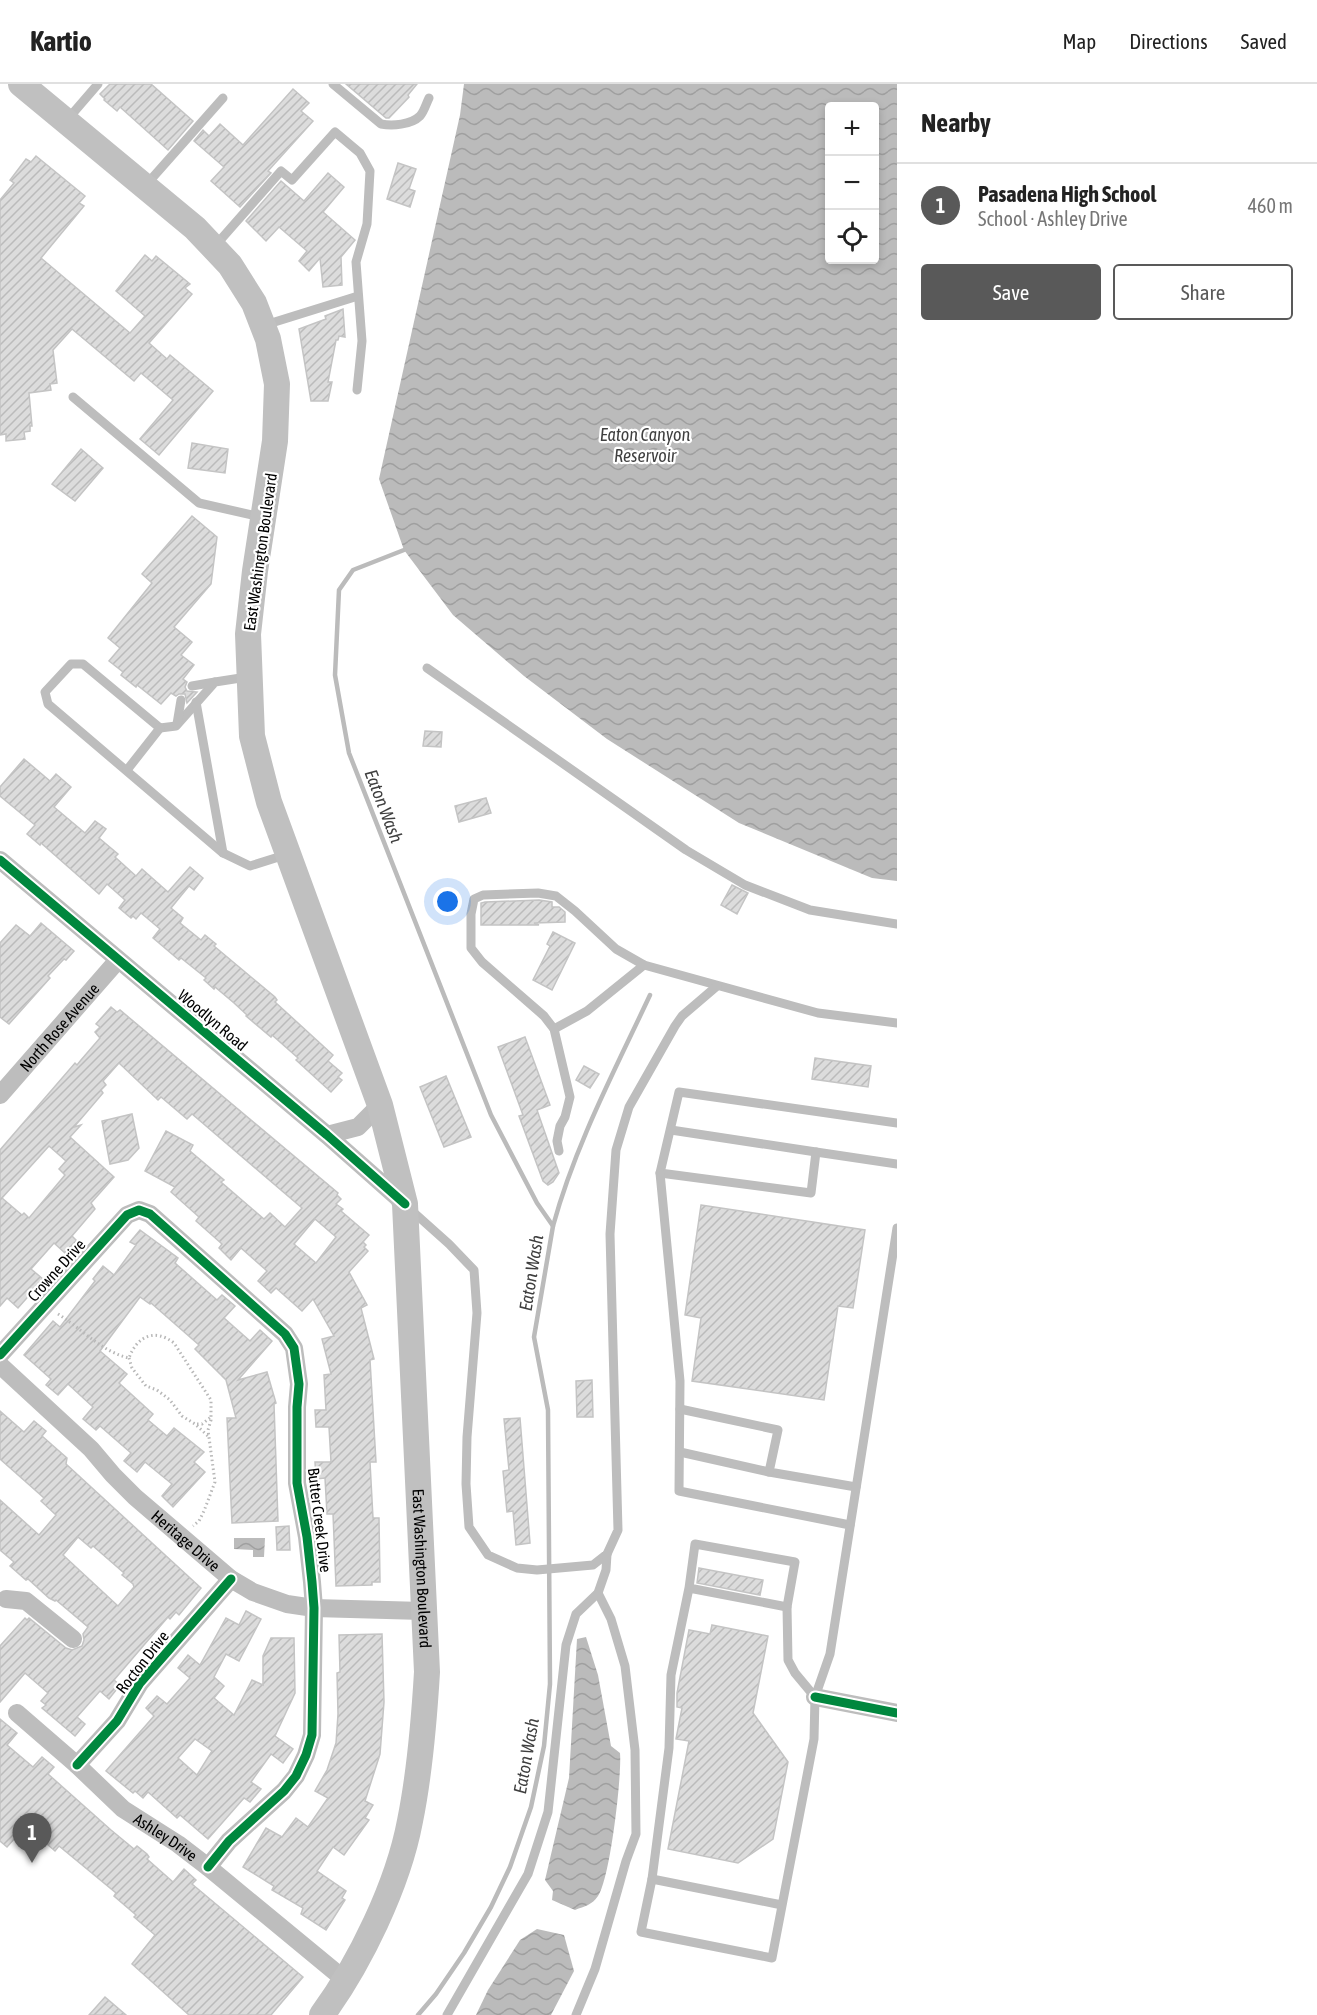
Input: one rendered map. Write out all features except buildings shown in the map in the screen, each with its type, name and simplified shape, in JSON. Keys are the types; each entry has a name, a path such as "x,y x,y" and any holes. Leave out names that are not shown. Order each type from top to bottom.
{"main road":[{"name":"East Washington Boulevard","path":"21,84 195,228 230,265 254,303 268,339 277,384 275,441 248,634 252,736 269,802 380,1105 405,1204 427,1672 424,1723 410,1823 400,1860 384,1901 345,1980 322,2015"}],"street":[{"name":"Woodlyn Road","path":"0,860 327,1135 405,1204"},
{"name":"North Rose Avenue","path":"0,1095 118,960"},
{"path":"327,1135 358,1127 380,1105"},
{"name":"Crowne Drive","path":"0,1355 127,1215 139,1210"},
{"name":"Butter Creek Drive","path":"139,1210 150,1214 285,1334 294,1348 299,1384 297,1483 307,1537 314,1608 312,1735 296,1776 284,1791 229,1841 208,1867"},
{"name":"Heritage Drive","path":"0,1365 85,1443 135,1497 231,1579 261,1595 287,1604 314,1608 423,1611"},
{"name":"Rocton Drive","path":"77,1765 117,1721 140,1683 231,1579"},
{"path":"2,1599 27,1601 73,1639"},
{"path":"815,1697 897,1713"},
{"name":"Ashley Drive","path":"17,1713 123,1809 178,1844 208,1867 345,1980"}],"lane":[{"path":"66,122 97,84"},
{"path":"333,84 381,124 390,126 413,121 421,115 429,98"},
{"path":"145,187 223,98"},
{"path":"213,248 281,171 292,180 335,132 360,153 370,171 367,224 356,262 362,341 357,390"},
{"path":"263,326 358,296"},
{"path":"73,397 199,503 263,518"},
{"path":"160,728 83,664 71,664 45,692 48,704 223,853 250,866 288,854"},
{"path":"427,668 686,850 745,885 810,910 897,924"},
{"path":"192,686 250,677"},
{"path":"127,770 160,728 176,726 215,682"},
{"path":"176,726 180,700"},
{"path":"196,702 223,853"},
{"path":"559,1151 557,1141 560,1126 570,1097 554,1029 544,1016 482,962 471,948 471,914 474,900 483,895 538,893 556,896 616,949 644,965 818,1013 897,1023"},
{"path":"554,1029 587,1011 644,965"},
{"path":"451,2012 528,1874 548,1812 566,1645 576,1614 598,1593 606,1570 608,1554 618,1530 610,1234 616,1150 629,1107 675,1026 682,1016 717,986"},
{"path":"850,1525 680,1491 681,1381 660,1173 679,1092 897,1123"},
{"path":"670,1130 897,1164"},
{"path":"660,1173 811,1193 816,1152"},
{"path":"405,1204 474,1270 477,1313 467,1437 466,1484 470,1527 488,1555 517,1568 578,1568 593,1565 608,1554"},
{"path":"815,1697 795,1673 788,1660 787,1607 795,1562 695,1544 689,1588 671,1675 669,1748 652,1879 641,1932 772,1958 814,1739 815,1697 830,1654 897,1228"},
{"path":"680,1408 778,1430 769,1472"},
{"path":"680,1452 769,1472 856,1487"},
{"path":"689,1588 787,1607"},
{"path":"576,2015 595,1969 636,1834 635,1750 625,1666 611,1619 598,1593"},
{"path":"652,1879 782,1905"}],"path":[{"path":"46,1302 58,1314 103,1347 119,1356 129,1358"},
{"path":"182,1537 199,1521 215,1482 209,1437 211,1400 174,1343 160,1336 142,1338 135,1344 129,1358 132,1368 147,1386 170,1400 182,1416 209,1437"},
{"path":"195,1424 202,1424 211,1417"}],"water":[{"name":"Eaton Canyon Reservoir","path":"464,84 897,84 897,881 872,878 739,823 607,739 524,676 453,615 404,550 379,479 460,115"},
{"path":"234,1538 265,1538 264,1557 253,1557 253,1550 234,1549"},
{"path":"586,1637 598,1675 611,1746 620,1753 620,1765 617,1804 607,1870 598,1896 588,1905 575,1910 552,1900 553,1891 545,1880 569,1778 577,1639"},
{"path":"537,1929 564,1935 574,1971 551,2015 476,2015 488,1990 520,1940"}],"waterway":[{"name":"Eaton Wash","path":"404,550 353,570 339,590 335,675 349,753 491,1115 537,1203 553,1226 534,1337 548,1410 550,1684 544,1746 531,1807 510,1867 491,1907 464,1953 436,1994 418,2015"},
{"path":"553,1226 584,1137 650,995"}],"cycle path":[{"path":"0,860 327,1135 405,1204"},
{"path":"0,1355 127,1215 139,1210 150,1214 285,1334 294,1348 299,1384 297,1483 307,1537 314,1608 312,1735 296,1776 284,1791 229,1841 208,1867"},
{"path":"77,1765 117,1721 140,1683 231,1579"},
{"path":"815,1697 897,1713"}],"place":[{"name":"Pasadena High School","path":"32,1863"}]}
